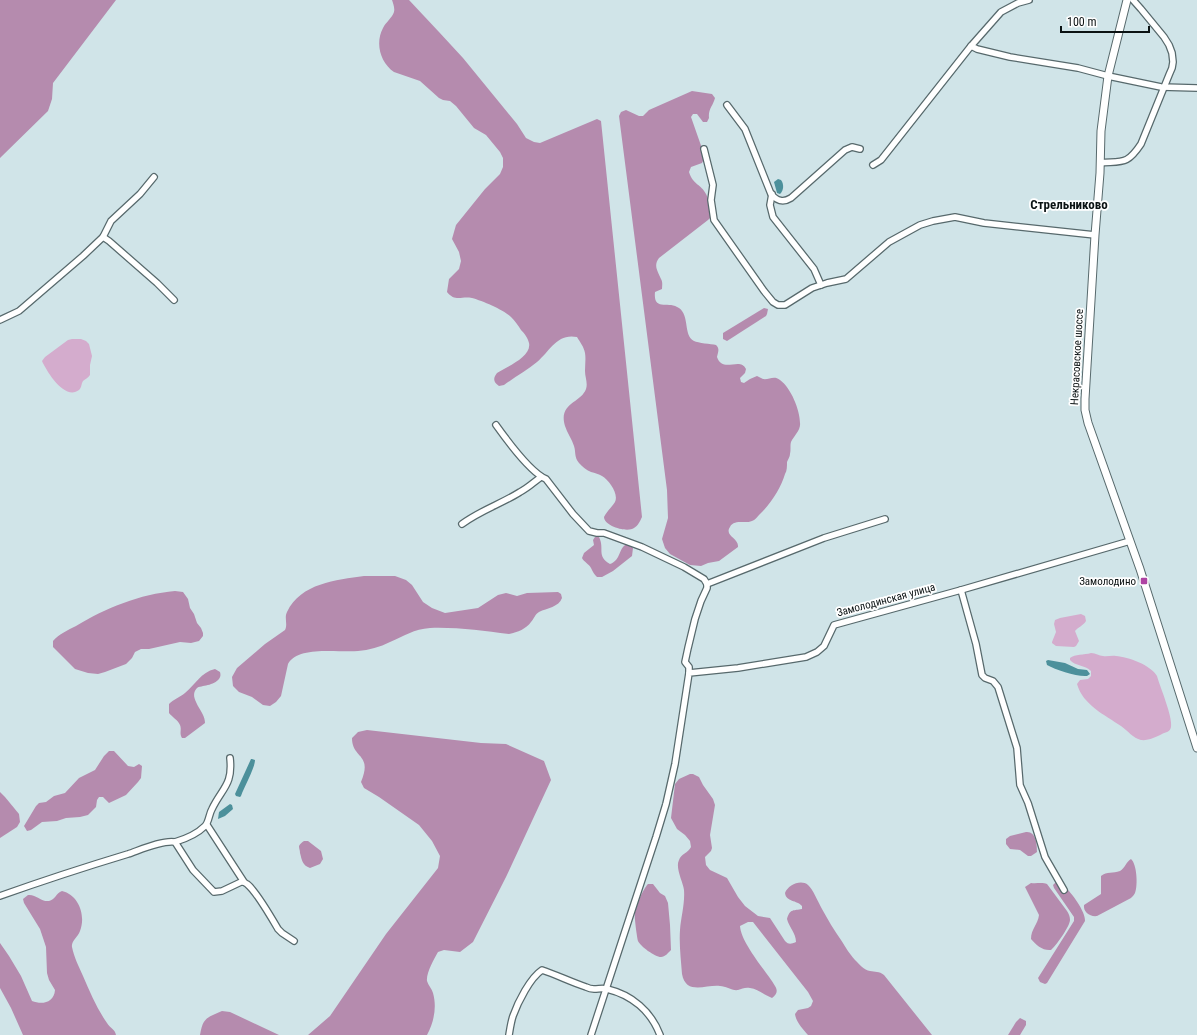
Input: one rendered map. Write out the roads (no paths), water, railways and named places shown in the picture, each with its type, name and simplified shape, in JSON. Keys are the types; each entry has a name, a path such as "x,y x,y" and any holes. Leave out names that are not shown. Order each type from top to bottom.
{"street":[{"path":"873,165 882,160 972,46 1001,12 1018,3 1029,0"},
{"name":"Некрасовское шоссе","path":"1127,0 1108,76 1101,131 1085,410 1088,423 1140,569 1197,748"},
{"path":"1100,163 1126,161 1134,154 1141,144 1172,68 1172,53 1169,45 1157,27 1133,0"},
{"path":"972,46 977,49 1004,56 1078,68 1108,76 1164,87 1197,88"},
{"path":"727,105 745,129 772,194 777,200 780,201 787,200 845,150 852,147 860,149"},
{"path":"704,149 713,185 711,200 714,220 773,302 778,305 785,305 802,294 822,285 846,279 889,242 920,225 933,220 955,217 984,223 1095,235"},
{"path":"0,320 18,311 83,256 102,237 111,221 140,194 154,177"},
{"path":"772,194 770,205 774,217 814,269 822,285"},
{"path":"102,237 109,241 174,300"},
{"path":"496,425 510,444 541,477 546,480 589,531 604,533 642,548 684,567 704,579 707,584 707,588 695,618 685,662 689,667 689,673 675,764 666,804 591,1035"},
{"path":"462,524 487,508 521,492 541,477"},
{"path":"707,584 824,538 885,519"},
{"name":"Замолодинская улица","path":"689,673 738,668 806,657 817,652 824,646 834,625 1130,541"},
{"path":"961,590 976,644 982,675 993,681 998,687 1014,737 1019,762 1020,785 1028,804 1044,858 1064,890"},
{"path":"0,896 156,844 171,841 175,842 185,839 207,825 213,807 228,782 230,758"},
{"path":"207,825 244,882 255,893 282,933 294,941"},
{"path":"175,842 193,870 214,892 225,890 237,883 244,882"},
{"path":"509,1035 514,1016 522,998 536,974 542,970 589,988 607,989 629,997 644,1008 654,1021 660,1035"}],"water":[{"path":"778,179 781,180 783,185 783,189 780,194 777,193 774,182"},
{"path":"1048,660 1065,663 1078,669 1087,670 1090,674 1083,676 1061,671 1047,665 1046,661"},
{"path":"251,759 255,760 255,763 251,773 241,796 236,796 235,794"},
{"path":"230,804 232,805 233,809 225,816 218,819 219,812"}],"place":[{"name":"Замолодино","path":"1144,581"}],"district":[{"name":"Стрельниково","path":"1069,204"}]}
